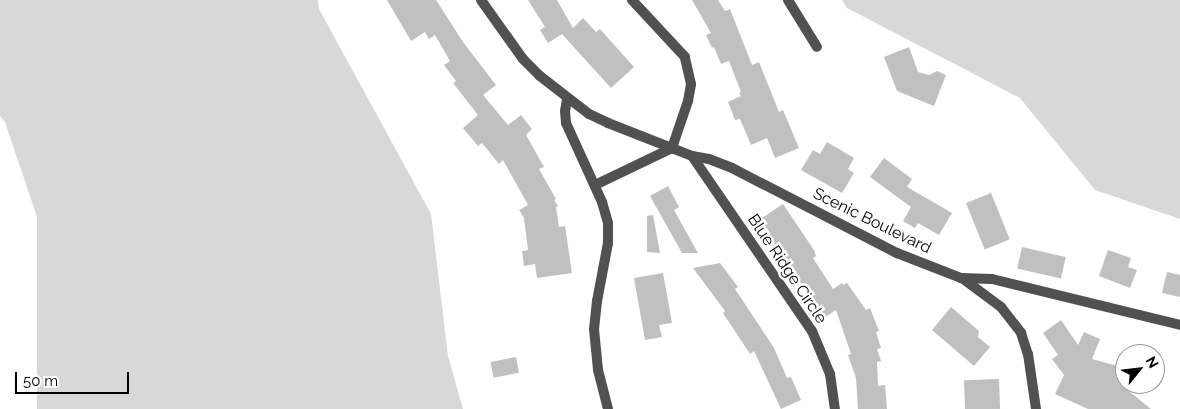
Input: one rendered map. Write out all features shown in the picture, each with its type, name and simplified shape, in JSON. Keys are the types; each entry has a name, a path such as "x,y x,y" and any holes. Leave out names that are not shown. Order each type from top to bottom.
{"street":[{"name":"Scenic Boulevard","path":"481,0 523,59 567,99 602,120 692,156 709,159 732,168 898,253 961,278 992,279 1180,324"},
{"path":"594,185 672,148 688,102 691,84 689,65 680,49 632,0"},
{"path":"788,0 817,47"},
{"path":"567,99 566,123 594,185 608,222 608,243 597,301 594,329 598,370 608,409"},
{"name":"Blue Ridge Circle","path":"692,156 812,331 830,374 835,409"},
{"path":"961,278 1001,307 1021,333 1028,354 1036,409"}],"shaded area":[{"path":"0,0 318,0 319,9 431,214 448,356 463,409 37,409 37,217 5,122 0,116"},
{"path":"842,0 1180,0 1180,219 1095,190 1020,98 847,8"}],"building":[{"path":"387,0 436,0 463,42 496,85 483,95 508,125 521,115 532,129 526,135 544,167 539,169 556,199 554,200 558,206 556,207 559,227 565,226 572,273 537,278 535,264 524,266 522,251 528,250 524,218 519,210 528,205 503,160 499,164 482,143 478,146 463,128 478,115 453,83 456,81 444,65 450,61 435,35 429,39 425,32 411,41"},
{"path":"528,0 557,0 573,28 583,18 596,32 600,29 634,67 611,88 562,34 548,43 540,30 545,27"},
{"path":"692,0 718,0 725,11 730,9 752,65 759,62 779,112 783,110 799,148 775,158 767,138 751,145 740,119 735,120 728,102 741,96 729,61 721,64 714,47 712,48 706,35 711,33"},
{"path":"909,47 918,72 929,75 937,71 946,75 934,106 897,91 884,57"},
{"path":"827,142 854,158 848,169 854,173 842,193 801,170 813,150 820,154"},
{"path":"884,158 912,179 907,187 952,213 939,235 918,223 915,228 903,221 911,207 870,177"},
{"path":"668,186 679,207 674,210 698,253 682,253 650,196"},
{"path":"991,193 1010,239 985,249 966,203"},
{"path":"783,204 814,250 816,256 813,258 833,289 842,283 843,285 847,283 866,310 870,308 879,331 876,332 881,348 877,349 881,361 877,362 878,386 885,385 887,409 858,409 856,378 848,355 851,354 836,310 824,318 759,220"},
{"path":"653,215 660,253 647,252 647,216"},
{"path":"1022,247 1066,257 1061,279 1017,268"},
{"path":"1108,250 1131,258 1128,267 1137,270 1130,288 1099,276"},
{"path":"720,263 738,287 735,289 774,348 787,378 791,377 801,400 781,409 754,351 750,354 723,313 725,311 693,268"},
{"path":"1167,272 1180,275 1180,297 1162,293"},
{"path":"663,273 672,323 659,325 662,337 645,340 634,278"},
{"path":"951,307 979,331 978,337 990,347 974,366 932,330"},
{"path":"1061,320 1078,345 1084,332 1100,339 1092,359 1115,365 1115,394 1132,394 1151,409 1088,409 1055,394 1064,375 1052,359 1058,355 1043,333"},
{"path":"516,357 519,373 494,378 490,362"},
{"path":"999,379 1000,409 965,409 964,380"}]}
